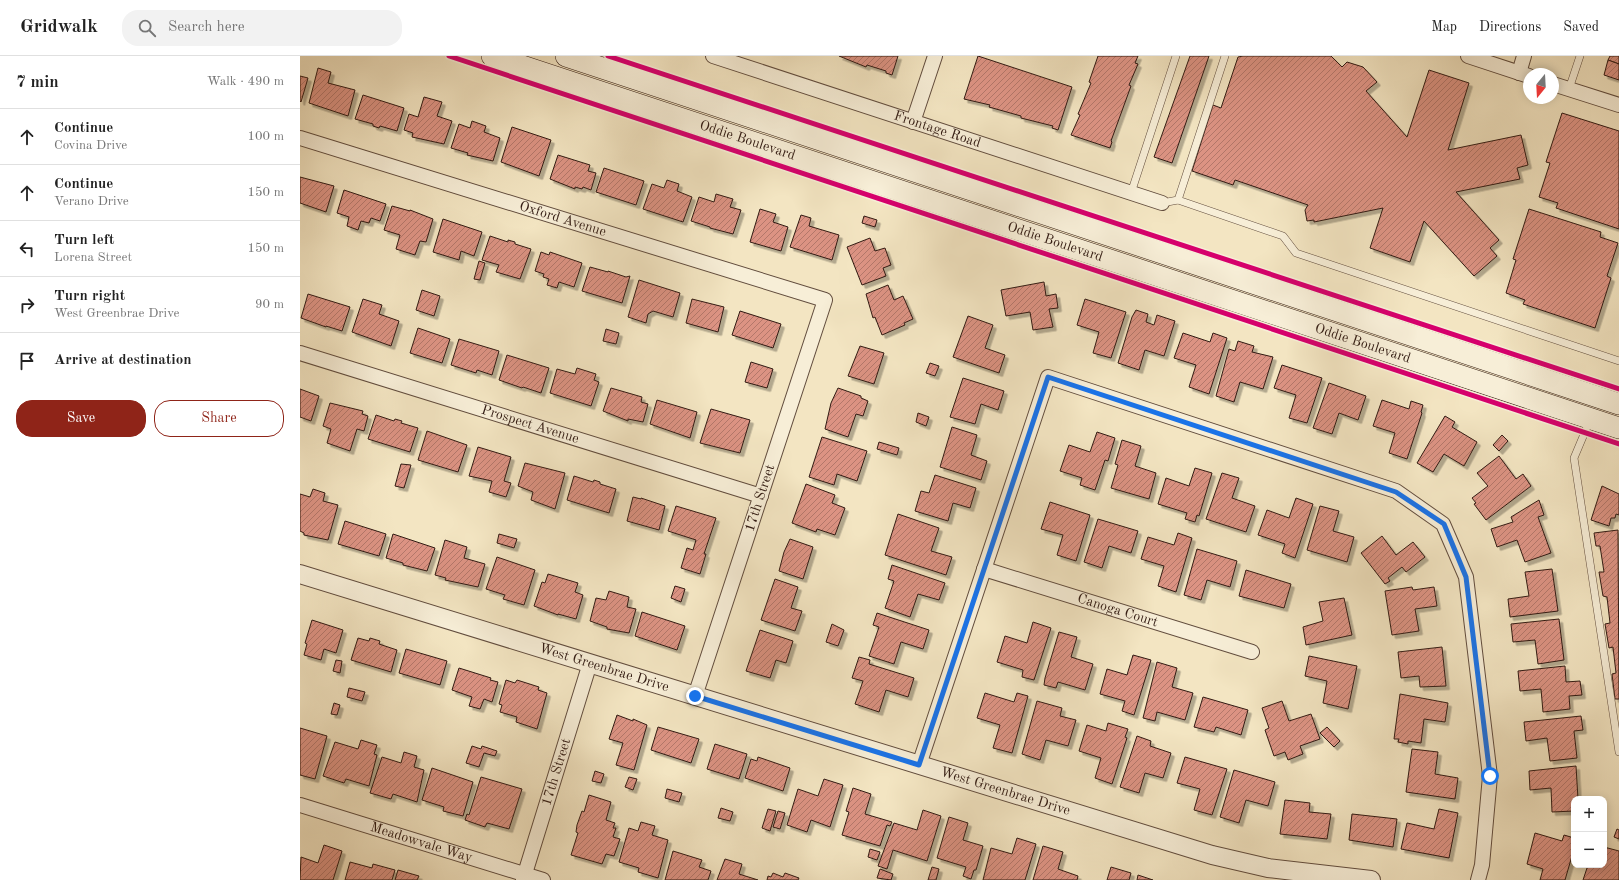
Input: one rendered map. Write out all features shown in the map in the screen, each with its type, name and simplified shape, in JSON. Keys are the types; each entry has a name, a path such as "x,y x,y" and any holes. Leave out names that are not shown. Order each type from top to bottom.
{"main road":[{"name":"Oddie Boulevard","path":"492,56 1619,428"},
{"name":"Oddie Boulevard","path":"566,56 1619,404"}],"street":[{"name":"Frontage Road","path":"713,56 1162,203"},
{"path":"914,122 935,56"},
{"path":"1468,56 1523,74"},
{"path":"1524,56 1524,68"},
{"path":"1559,86 1619,105"},
{"name":"Oxford Avenue","path":"300,138 825,300"},
{"name":"17th Street","path":"695,696 825,300"},
{"name":"Prospect Avenue","path":"300,353 761,496"},
{"path":"919,765 1048,377 1396,492 1444,524 1466,577 1490,776 1482,865 1478,880"},
{"name":"Canoga Court","path":"984,569 1252,652"},
{"name":"West Greenbrae Drive","path":"300,574 1212,855 1268,868 1371,880"},
{"name":"17th Street","path":"524,877 590,663"},
{"name":"Meadowvale Way","path":"300,805 524,877 543,880"}],"lane":[{"path":"1131,193 1176,56"},
{"path":"1178,200 1225,56"},
{"path":"1569,89 1580,56"},
{"path":"1162,203 1178,200 1283,236 1296,253 1619,361"},
{"path":"1591,419 1574,458 1619,752"}],"building":[{"path":"839,56 898,56 892,75 886,73 886,71 867,65 866,67"},
{"path":"978,56 1072,87 1058,130 1052,128 1053,126 1021,118 1021,116 989,107 990,105 964,99"},
{"path":"1098,56 1138,56 1135,63 1138,64 1129,85 1131,86 1111,141 1110,148 1071,135 1080,115 1078,114 1091,83 1089,82"},
{"path":"1190,56 1209,56 1172,163 1154,157"},
{"path":"1331,56 1342,67 1347,62 1363,67 1377,82 1366,91 1407,137 1429,70 1469,83 1448,150 1521,135 1528,165 1517,168 1520,179 1456,192 1499,240 1490,248 1497,256 1474,276 1424,221 1410,262 1370,248 1383,208 1314,222 1314,220 1307,221 1305,210 1308,205 1235,180 1233,185 1192,171 1213,105 1221,108 1238,57"},
{"path":"1610,56 1619,56 1619,64 1608,60"},
{"path":"1608,60 1619,64 1619,80 1604,75"},
{"path":"318,68 331,72 328,83 355,90 348,116 309,103"},
{"path":"300,76 308,78 301,102 300,101"},
{"path":"363,95 404,108 397,131 380,126 379,128 373,126 373,124 355,119"},
{"path":"424,97 442,102 437,116 452,121 444,144 412,137 413,133 404,130 409,114 418,117"},
{"path":"1562,113 1619,131 1619,229 1556,208 1558,203 1539,197 1550,163 1546,162"},
{"path":"472,121 486,126 484,132 500,138 493,161 467,155 468,153 451,148 459,124 470,128"},
{"path":"512,127 551,140 539,176 501,162"},
{"path":"558,155 590,165 588,171 596,173 591,190 583,187 582,189 575,187 575,189 550,179"},
{"path":"604,168 644,181 636,205 596,192"},
{"path":"300,177 334,186 326,212 300,203"},
{"path":"667,180 679,184 677,191 692,197 683,222 643,209 652,184 664,188"},
{"path":"344,190 386,204 380,221 371,218 369,223 361,221 358,230 347,226 349,217 337,213"},
{"path":"716,194 733,199 730,207 741,210 733,234 691,221 699,197 714,202"},
{"path":"392,206 410,210 433,219 426,242 420,241 415,255 396,249 400,235 384,230"},
{"path":"760,209 776,214 773,222 788,227 781,251 750,242"},
{"path":"1529,209 1601,232 1600,237 1618,243 1607,276 1611,278 1595,328 1523,304 1525,300 1506,293 1516,260 1513,259"},
{"path":"801,215 811,218 809,226 839,235 832,260 790,247"},
{"path":"864,216 877,220 875,227 862,223"},
{"path":"443,219 482,232 474,256 461,251 459,260 433,252"},
{"path":"490,236 508,242 508,240 515,242 515,244 531,249 520,279 496,272 499,265 482,260"},
{"path":"870,238 875,251 885,248 891,265 883,268 886,276 862,285 847,247"},
{"path":"541,252 549,255 550,252 582,263 574,287 559,282 557,288 547,285 549,279 543,277 544,274 535,271"},
{"path":"479,261 485,263 480,280 474,279"},
{"path":"590,267 626,277 630,276 622,303 582,291"},
{"path":"639,280 680,293 673,317 653,311 648,314 646,323 628,317"},
{"path":"1044,282 1046,296 1056,294 1058,308 1049,309 1053,327 1033,330 1030,312 1006,316 1001,290"},
{"path":"888,285 894,300 903,296 913,319 904,323 905,325 882,335 875,317 873,318 866,294"},
{"path":"422,290 440,296 434,316 416,310"},
{"path":"308,294 350,307 342,331 301,318"},
{"path":"363,299 382,305 379,314 399,321 391,346 352,332"},
{"path":"692,299 724,307 718,332 686,323"},
{"path":"1085,299 1126,312 1111,358 1093,353 1099,332 1077,325"},
{"path":"1136,310 1148,314 1146,322 1154,325 1157,315 1175,321 1164,356 1145,350 1139,370 1118,363 1132,317"},
{"path":"740,311 781,324 773,348 732,335"},
{"path":"968,316 993,325 985,348 1005,355 999,373 953,357"},
{"path":"418,328 450,339 442,363 410,353"},
{"path":"606,329 619,333 616,344 603,341"},
{"path":"1183,333 1210,342 1213,333 1227,338 1209,394 1189,387 1196,365 1174,358"},
{"path":"459,339 499,351 492,375 477,370 476,373 451,365"},
{"path":"1238,341 1254,346 1252,352 1273,357 1263,389 1240,382 1234,402 1216,396 1229,349 1235,351"},
{"path":"860,346 884,353 874,384 848,376"},
{"path":"507,355 549,368 541,393 499,380"},
{"path":"751,362 773,369 767,388 745,382"},
{"path":"930,363 939,366 935,376 926,373"},
{"path":"1282,365 1322,378 1307,423 1289,418 1296,395 1274,388"},
{"path":"577,368 596,374 594,380 599,382 591,406 550,393 557,369 575,374"},
{"path":"963,378 1004,391 998,410 981,404 975,424 950,417"},
{"path":"1329,383 1366,396 1358,420 1339,413 1332,434 1313,428"},
{"path":"611,388 642,397 641,402 648,404 643,422 628,419 628,421 603,411"},
{"path":"838,388 861,396 861,398 868,401 863,416 856,414 848,437 825,429 831,403"},
{"path":"300,389 319,396 311,421 300,417"},
{"path":"657,400 697,412 690,438 650,424"},
{"path":"1382,400 1409,409 1411,401 1423,405 1422,413 1407,459 1389,453 1395,433 1373,426"},
{"path":"330,403 363,411 362,414 368,416 364,431 357,429 350,451 327,443 331,429 323,426"},
{"path":"711,409 750,420 740,453 700,443"},
{"path":"918,413 929,417 926,426 916,422"},
{"path":"376,415 394,421 395,419 402,421 401,423 418,428 410,452 368,439"},
{"path":"1445,416 1455,422 1452,427 1477,442 1464,466 1444,454 1433,472 1417,463"},
{"path":"952,427 977,435 971,455 987,461 981,480 940,467"},
{"path":"427,431 467,445 458,472 418,460"},
{"path":"1097,432 1115,438 1108,461 1105,460 1095,490 1080,485 1082,478 1060,471 1069,445 1090,452"},
{"path":"1502,435 1508,441 1499,451 1493,445"},
{"path":"822,437 867,451 857,481 837,474 834,485 809,477"},
{"path":"1122,440 1141,446 1135,466 1156,473 1149,499 1111,488 1118,465 1115,464"},
{"path":"879,442 899,448 897,455 877,449"},
{"path":"478,447 511,457 504,481 511,483 506,497 489,492 492,481 469,476"},
{"path":"1499,456 1516,479 1523,474 1531,486 1486,520 1474,504 1476,503 1472,498 1488,486 1477,473"},
{"path":"525,463 565,473 555,509 531,500 533,492 518,486"},
{"path":"401,464 411,465 404,488 395,486"},
{"path":"1195,468 1212,473 1199,516 1197,515 1195,522 1185,519 1187,513 1158,504 1166,478 1189,486"},
{"path":"1222,473 1239,478 1232,498 1255,506 1246,532 1206,519"},
{"path":"935,475 976,488 970,508 953,503 948,521 915,511 921,491 929,493"},
{"path":"574,476 593,482 594,480 600,482 600,484 616,489 609,513 567,500"},
{"path":"806,484 835,495 832,503 845,508 835,535 817,529 816,532 792,523"},
{"path":"1602,486 1619,494 1619,515 1616,514 1615,518 1611,518 1609,526 1591,520"},
{"path":"313,489 325,493 323,501 338,505 328,540 304,535 304,533 300,531 300,494 310,497"},
{"path":"633,497 641,498 665,506 659,530 627,521"},
{"path":"1296,498 1313,504 1295,558 1282,553 1285,544 1258,535 1267,510 1289,518"},
{"path":"1539,500 1544,515 1538,517 1551,553 1525,562 1517,540 1497,547 1491,529 1513,522 1511,517"},
{"path":"1050,502 1090,515 1076,561 1057,555 1063,535 1041,529"},
{"path":"676,506 716,518 704,554 706,554 700,574 681,568 687,548 693,550 696,540 668,531"},
{"path":"1320,506 1339,511 1333,531 1354,537 1347,562 1307,550"},
{"path":"898,514 939,528 931,551 952,557 946,575 885,555"},
{"path":"1098,519 1138,531 1131,553 1109,546 1102,568 1084,562"},
{"path":"345,521 386,534 379,556 338,544"},
{"path":"1618,530 1619,699 1615,699 1612,674 1616,673 1613,647 1609,648 1605,624 1610,623 1607,597 1603,596 1599,572 1604,572 1600,546 1596,546 1594,533"},
{"path":"1178,533 1192,538 1176,592 1158,586 1164,566 1141,559 1148,537 1174,545"},
{"path":"393,534 435,548 427,571 403,565 403,563 386,558"},
{"path":"499,534 517,539 514,548 497,543"},
{"path":"1382,536 1396,555 1413,542 1425,557 1406,572 1402,567 1388,578 1390,581 1385,584 1361,553"},
{"path":"790,539 813,547 803,579 779,571 784,552"},
{"path":"445,540 467,547 464,558 485,564 478,587 445,580 446,578 435,575"},
{"path":"1197,549 1237,561 1230,587 1207,580 1201,600 1184,595"},
{"path":"497,557 535,570 524,605 503,599 505,595 486,589"},
{"path":"892,565 945,583 939,600 918,594 910,617 885,608 894,581 888,579"},
{"path":"1552,569 1558,611 1510,617 1508,599 1529,596 1525,572"},
{"path":"1246,570 1291,584 1284,608 1239,596"},
{"path":"548,574 578,583 575,592 583,595 576,619 558,615 534,606 542,582 545,583"},
{"path":"775,579 798,587 791,608 802,611 795,631 761,620"},
{"path":"675,586 685,589 681,602 671,598"},
{"path":"1412,587 1413,590 1434,587 1437,606 1415,609 1419,631 1392,635 1385,591"},
{"path":"609,591 629,597 627,607 636,609 629,633 607,629 607,627 590,621 596,598 606,600"},
{"path":"1344,598 1352,635 1306,645 1303,627 1323,621 1319,602"},
{"path":"642,612 685,626 677,650 635,636"},
{"path":"877,613 929,630 923,649 901,642 894,664 869,656 879,627 873,625"},
{"path":"1559,619 1564,660 1538,664 1535,640 1513,642 1511,624"},
{"path":"312,620 343,630 336,653 324,649 321,660 304,655 307,644 305,643"},
{"path":"1033,622 1051,628 1034,680 1022,677 1023,670 997,662 1005,636 1027,643"},
{"path":"832,624 844,630 838,646 826,642"},
{"path":"760,630 793,641 786,663 776,660 770,678 746,671"},
{"path":"1059,632 1077,637 1071,657 1093,664 1085,690 1058,682 1056,688 1044,685"},
{"path":"358,638 369,641 370,638 380,641 379,644 397,650 391,672 351,660"},
{"path":"1442,647 1446,686 1420,687 1419,676 1401,678 1398,652"},
{"path":"406,649 447,661 440,685 399,673"},
{"path":"1133,655 1151,660 1134,715 1122,711 1125,701 1100,694 1107,669 1127,675"},
{"path":"1309,656 1357,666 1348,709 1323,703 1327,681 1305,676"},
{"path":"859,657 870,660 869,664 914,678 908,697 886,690 879,712 855,704 863,681 852,678"},
{"path":"336,660 342,661 340,673 333,671"},
{"path":"1157,662 1177,668 1172,687 1193,693 1185,720 1157,712 1155,721 1143,718"},
{"path":"1565,666 1566,682 1580,681 1582,695 1569,696 1570,709 1543,712 1541,689 1520,691 1518,671"},
{"path":"459,668 491,678 490,680 498,682 492,702 484,699 480,709 469,706 472,697 452,690"},
{"path":"506,680 515,683 517,680 539,687 538,690 547,693 537,729 516,722 517,717 500,712 502,705 499,704"},
{"path":"349,688 365,692 362,701 347,697"},
{"path":"985,693 1014,702 1017,693 1028,696 1012,753 993,748 1000,725 977,718"},
{"path":"1400,694 1448,703 1445,722 1424,719 1421,743 1408,741 1408,744 1398,742 1399,739 1394,739"},
{"path":"1203,697 1248,710 1241,735 1216,727 1214,732 1194,727"},
{"path":"1037,701 1062,708 1060,716 1076,720 1068,746 1046,740 1040,760 1022,754"},
{"path":"1282,701 1289,721 1311,714 1320,739 1300,746 1303,754 1288,760 1285,752 1274,756 1265,730 1269,728 1262,708"},
{"path":"334,703 340,705 337,715 331,714"},
{"path":"617,715 633,721 633,719 647,725 634,770 616,765 623,743 609,739"},
{"path":"1581,716 1583,730 1574,731 1577,758 1550,761 1547,738 1526,741 1524,722"},
{"path":"1108,723 1128,729 1125,737 1127,738 1112,784 1095,778 1101,758 1079,751 1087,725 1106,731"},
{"path":"658,727 699,739 691,763 651,750"},
{"path":"1327,727 1340,741 1334,747 1320,733"},
{"path":"300,728 327,736 315,779 300,775"},
{"path":"1137,736 1151,741 1150,746 1171,753 1163,778 1145,773 1139,793 1120,787"},
{"path":"361,740 377,745 374,754 377,755 369,786 346,779 344,783 323,776 335,742 358,749"},
{"path":"715,744 747,754 739,779 707,769"},
{"path":"472,746 481,749 482,746 497,751 495,756 484,753 479,767 466,763"},
{"path":"1412,749 1438,752 1435,774 1458,778 1455,799 1406,792"},
{"path":"404,752 417,756 414,767 424,770 417,802 393,794 391,799 370,793 382,757 401,763"},
{"path":"758,757 790,768 783,791 745,778 751,759 757,761"},
{"path":"1185,757 1227,769 1212,815 1194,810 1200,789 1177,783"},
{"path":"1576,766 1578,796 1571,796 1571,811 1552,812 1551,788 1530,790 1529,771"},
{"path":"432,768 473,782 463,816 443,811 444,807 422,800"},
{"path":"1234,770 1275,782 1268,806 1246,800 1239,823 1220,817"},
{"path":"595,771 604,774 601,783 592,781"},
{"path":"481,777 522,789 509,829 487,823 485,827 465,820 467,814 469,815"},
{"path":"629,777 637,779 633,790 625,787"},
{"path":"824,779 843,785 830,827 811,820 807,832 787,825 798,789 818,796"},
{"path":"853,788 871,794 865,814 892,822 890,826 887,825 880,846 842,835 849,812 846,811"},
{"path":"667,789 682,793 679,802 665,798"},
{"path":"589,795 611,802 606,820 615,823 613,828 616,828 613,837 620,839 614,856 606,854 602,864 571,855 578,833 576,832 577,825 582,811 584,812"},
{"path":"1285,800 1310,803 1309,812 1331,814 1327,839 1280,834"},
{"path":"721,808 733,812 730,821 718,818"},
{"path":"768,809 776,811 770,831 762,828"},
{"path":"1439,809 1458,813 1449,858 1401,849 1407,823 1434,829"},
{"path":"923,810 941,816 927,861 893,850 887,869 878,866 894,823 917,830"},
{"path":"778,811 785,813 780,829 773,827"},
{"path":"1352,814 1397,819 1393,847 1349,840"},
{"path":"949,817 968,823 963,840 983,846 976,870 974,870 971,879 963,876 966,867 937,858"},
{"path":"641,822 655,826 652,835 668,840 658,878 638,872 639,868 619,862 629,828 638,831"},
{"path":"1617,829 1619,830 1619,839 1614,837"},
{"path":"1535,833 1562,841 1564,835 1571,837 1571,859 1565,880 1540,880 1543,869 1527,864"},
{"path":"1017,838 1036,844 1025,880 983,880 991,848 1012,854"},
{"path":"324,845 342,851 333,880 300,880 301,857 318,863"},
{"path":"1043,846 1063,852 1058,869 1078,876 1077,880 1033,880"},
{"path":"1607,848 1619,851 1619,880 1583,880 1587,868 1607,868"},
{"path":"870,849 880,852 877,860 868,857"},
{"path":"673,851 702,860 699,867 711,871 708,880 665,880"},
{"path":"725,859 742,864 739,874 758,880 717,880"},
{"path":"350,862 372,868 373,864 395,870 392,880 345,880"},
{"path":"932,867 939,869 936,880 928,880"},
{"path":"1111,867 1131,873 1129,880 1107,880"},
{"path":"880,869 893,874 891,880 877,878"},
{"path":"398,870 419,876 417,880 395,880"},
{"path":"773,873 783,877 785,873 799,878 798,880 767,880 768,876 771,877"},
{"path":"1138,875 1153,880 1137,880"}],"cycle path":[{"path":"449,56 1619,444"},
{"path":"608,56 1619,389"}],"route":[{"path":"695,696 919,765 1048,377 1396,492 1444,524 1466,577 1490,776"}]}
